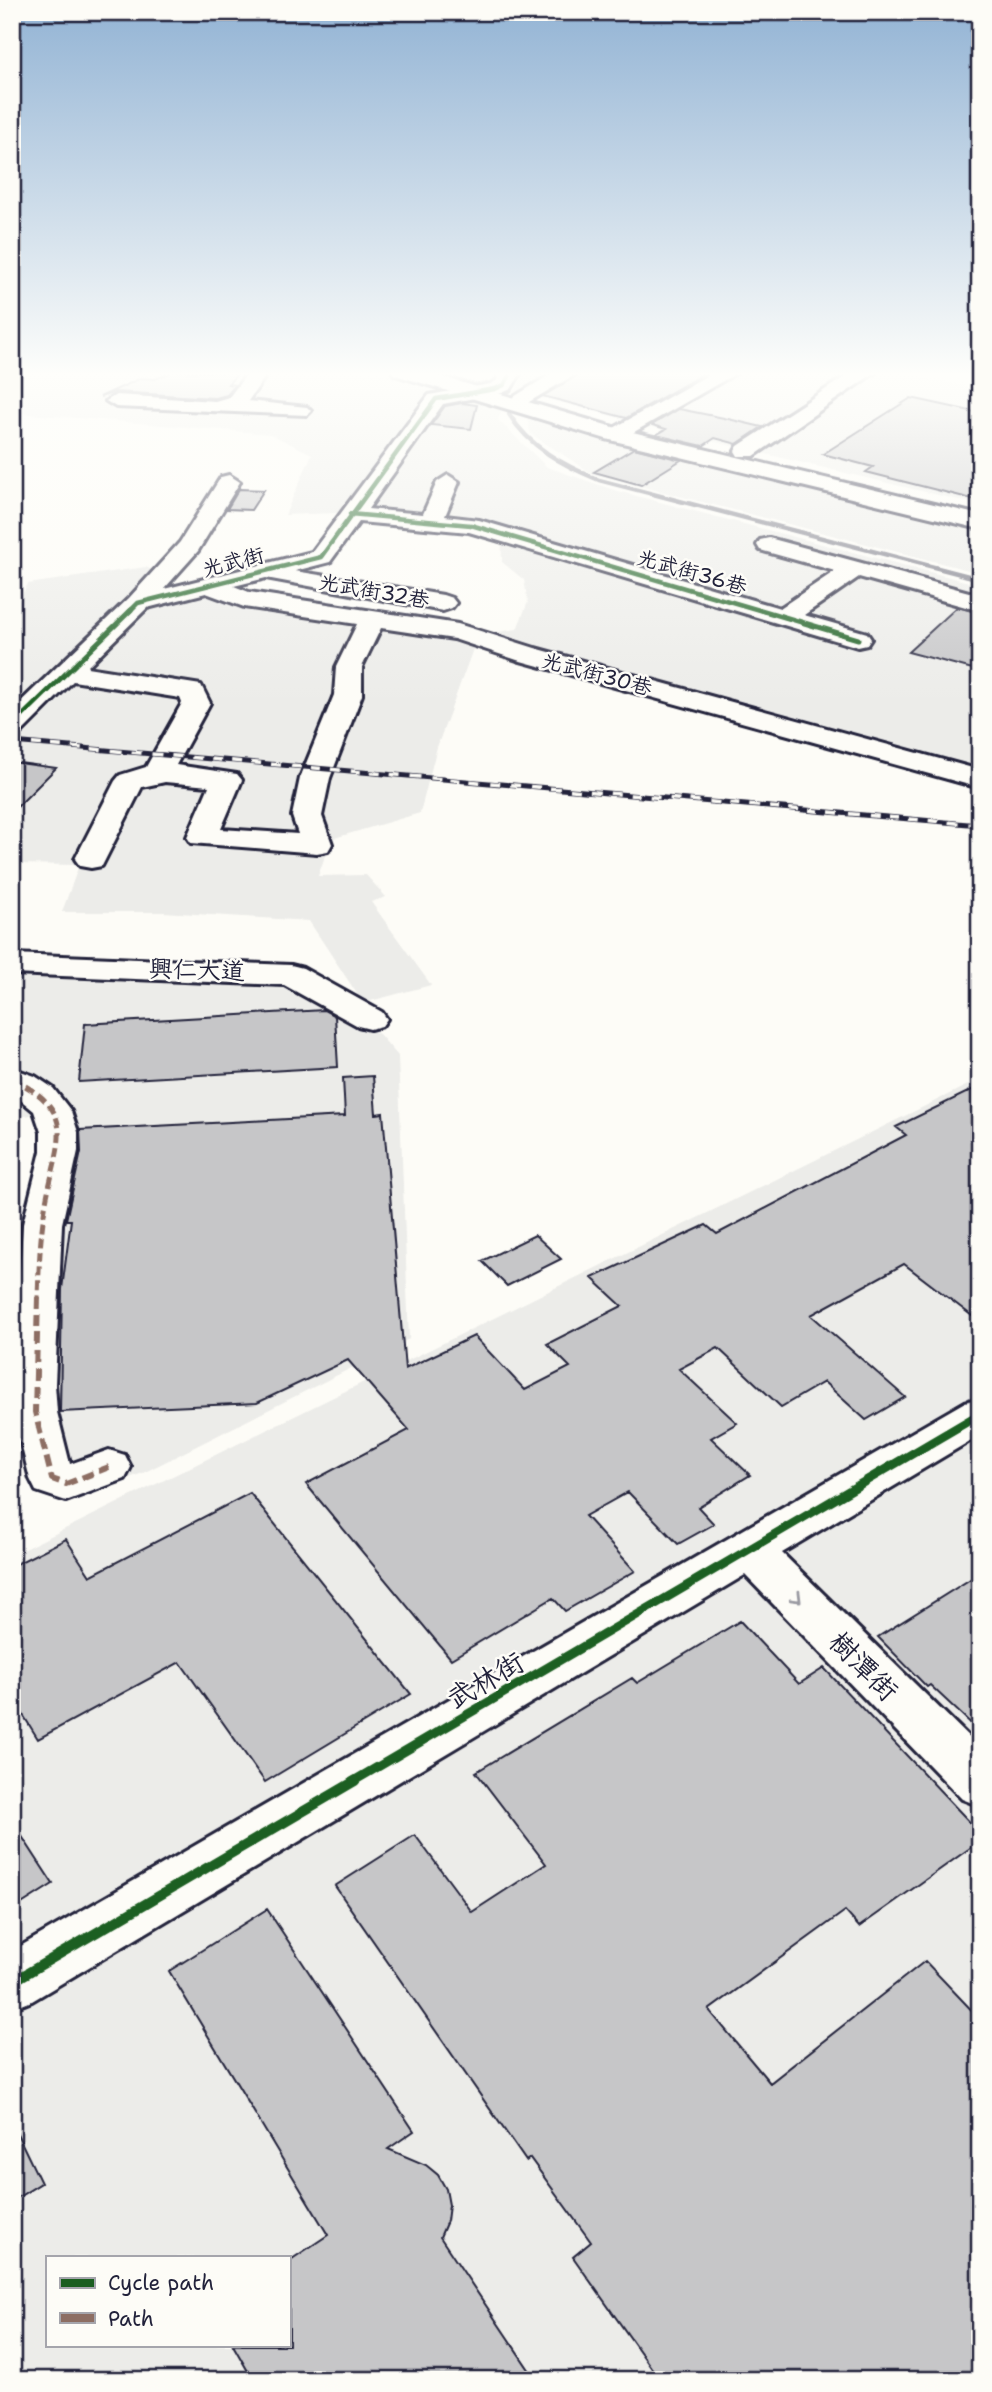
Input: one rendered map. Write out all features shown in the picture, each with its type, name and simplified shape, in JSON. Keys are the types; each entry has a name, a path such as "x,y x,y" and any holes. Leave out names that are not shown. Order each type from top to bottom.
{"street":[{"path":"12,726 138,603 189,546 229,483"},
{"name":"光武街","path":"138,603 321,557 373,483"},
{"path":"431,522 449,483"},
{"path":"826,483 980,522"},
{"path":"878,483 980,507"},
{"name":"光武街36巷","path":"350,514 471,525 858,639"},
{"path":"335,537 363,540"},
{"path":"769,545 980,603"},
{"path":"784,617 853,570"},
{"name":"光武街32巷","path":"263,572 443,603"},
{"name":"光武街30巷","path":"211,586 244,599 457,632 526,654 980,779"},
{"path":"91,859 130,781 139,775 157,773 227,780 202,837 317,844 307,817 315,778 348,695 349,667 372,619"},
{"path":"66,672 191,691 196,703 157,773"},
{"name":"興仁大道","path":"12,964 291,975 370,1019"},
{"path":"12,1079 32,1087 45,1098 55,1121 60,1145 46,1201 34,1384 35,1412 52,1479 66,1484 109,1467"},
{"name":"武林街","path":"12,1982 980,1414"},
{"name":"樹潭街","path":"749,1549 980,1783"}],"shaded area":[{"path":"299,483 593,483 980,585 980,769 508,642 473,649 437,747 420,813 331,839 318,876 366,875 386,897 371,902 431,985 363,1003 309,921 163,912 62,912 79,865 12,864 12,613 28,584 146,567 202,596 458,638 517,629 528,602 524,580 502,562 501,528 363,512 285,515"},
{"path":"627,483 789,483 980,529 980,573"},
{"path":"886,483 980,483 980,505"},
{"path":"12,977 291,986 379,1034 398,1056 409,1339 143,1473 65,1501 33,1492 19,1413 48,1125 43,1113 12,1118"},
{"path":"980,1079 980,2380 12,2380 12,1555"}],"building":[{"path":"908,483 980,483 980,501"},
{"path":"239,489 264,490 251,510 227,509"},
{"path":"957,607 980,613 980,671 908,652"},
{"path":"12,762 56,768 12,812"},
{"path":"324,1010 335,1016 338,1067 79,1082 85,1024"},
{"path":"373,1076 376,1114 383,1113 405,1369 474,1336 525,1390 570,1367 547,1344 622,1306 592,1278 706,1225 717,1234 906,1135 896,1127 980,1086 980,1322 904,1264 811,1315 905,1397 866,1420 824,1382 781,1407 718,1348 679,1369 737,1423 711,1438 750,1475 698,1507 714,1524 678,1544 628,1492 585,1516 635,1571 565,1611 553,1598 451,1659 306,1484 409,1430 348,1360 257,1403 60,1412 62,1289 71,1220 66,1220 81,1152 80,1130 345,1116 343,1078"},
{"path":"535,1235 561,1259 507,1286 482,1261"},
{"path":"250,1493 411,1694 265,1782 180,1662 38,1739 12,1697 12,1566 66,1539 90,1576"},
{"path":"980,1573 980,1732 930,1685 927,1687 878,1637"},
{"path":"740,1621 799,1684 824,1668 980,1833 980,1841 859,1927 845,1911 709,2010 770,2083 925,1961 980,2019 980,2380 660,2380 573,2257 591,2242 530,2158 526,2161 335,1886 415,1835 472,1912 546,1864 476,1772 632,1678 637,1683"},
{"path":"12,1821 53,1884 12,1910"},
{"path":"267,1909 414,2131 388,2149 426,2165 438,2175 446,2189 449,2205 447,2221 440,2237 536,2380 253,2380 234,2346 290,2346 290,2260 328,2235 169,1971"},
{"path":"12,2123 41,2183 12,2201"}],"waterway":[{"path":"609,483 980,579"}],"railway":[{"path":"12,742 980,825"}],"marked path":[{"path":"12,1079 32,1089 47,1103 57,1121 60,1144 46,1201 41,1246 35,1412 52,1479 66,1484 109,1467"}],"cycle path":[{"path":"12,726 138,603 321,557 375,483"},
{"path":"350,514 471,525 858,639"},
{"path":"12,1982 980,1414"}]}
